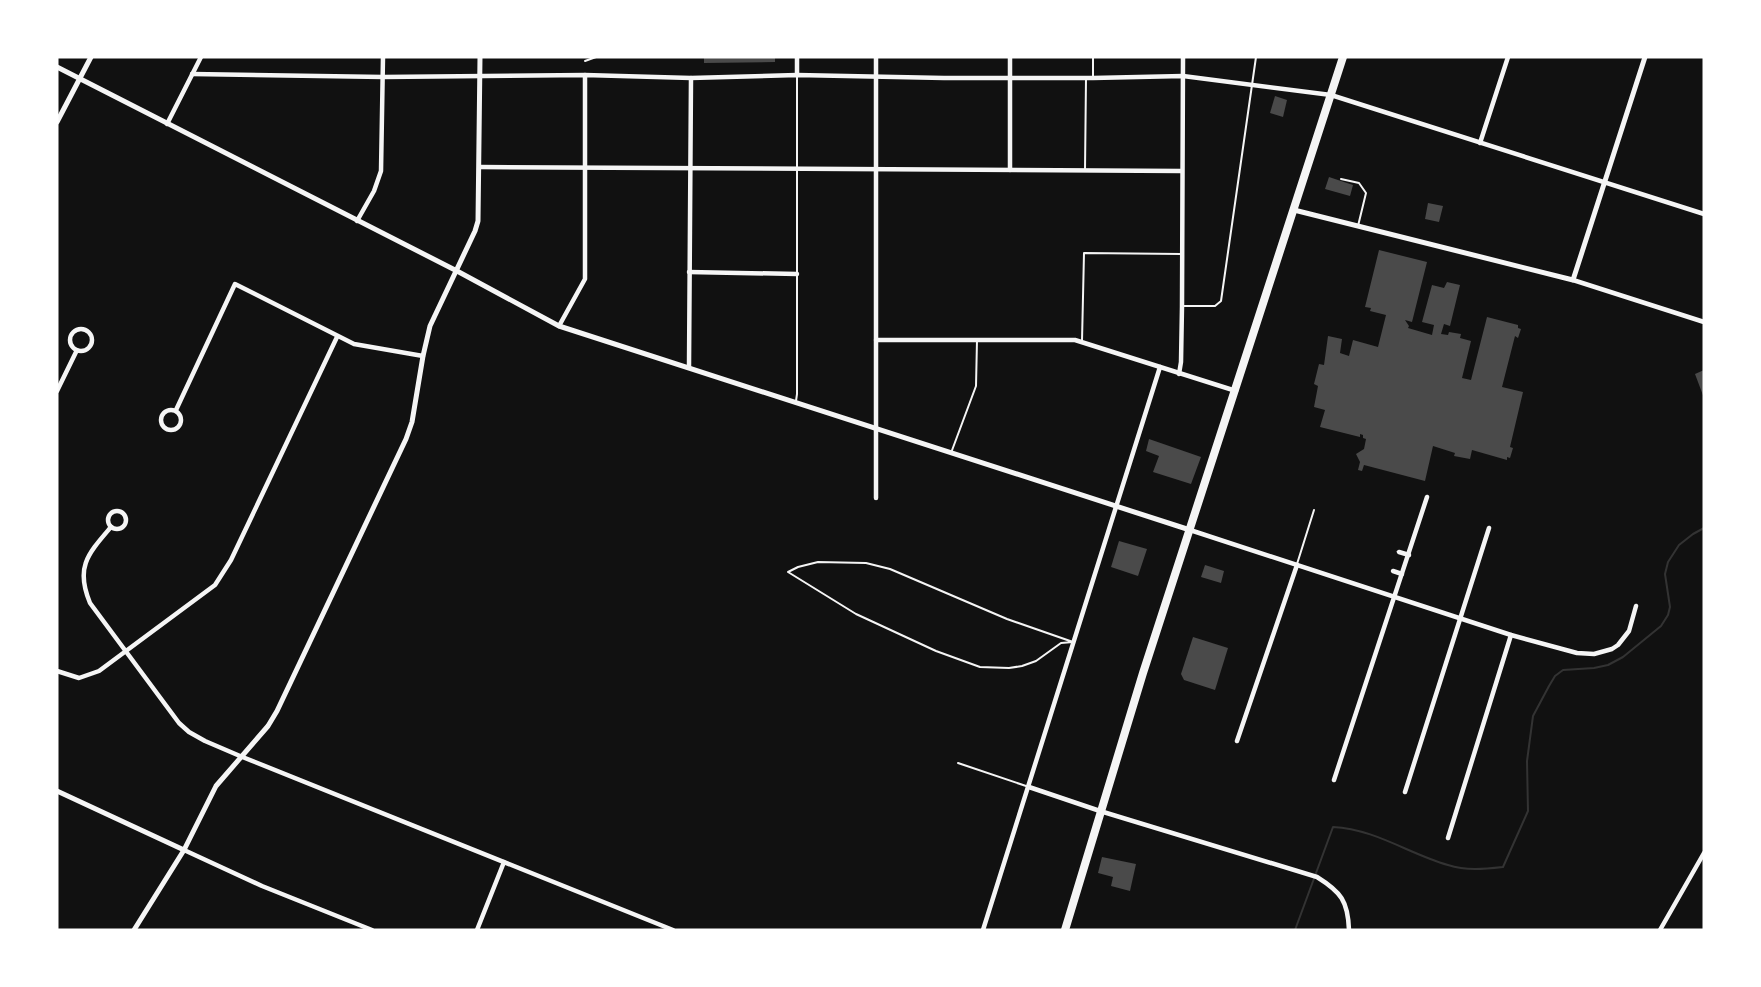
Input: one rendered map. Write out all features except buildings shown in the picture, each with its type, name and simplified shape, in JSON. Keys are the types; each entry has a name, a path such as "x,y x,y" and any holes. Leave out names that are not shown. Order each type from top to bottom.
{"highway":[{"path":"1065,930 1148,655 1236,391 1343,57"}],"street":[{"path":"57,122 91,57"},
{"path":"167,124 201,57"},
{"path":"357,221 374,191 381,171 383,57"},
{"path":"134,930 184,850 216,786 264,731 277,711 406,439 412,422 430,326 478,221 480,57"},
{"path":"797,57 797,75"},
{"path":"876,57 876,498"},
{"path":"1010,57 1010,170"},
{"path":"1179,374 1182,306 1183,57"},
{"path":"1480,143 1508,57"},
{"path":"1574,280 1645,57"},
{"path":"57,67 457,271 559,326 1511,635 1577,653 1603,653 1618,645 1629,631 1636,606"},
{"path":"192,74 383,77 479,74 691,78 797,75 876,78 1183,76 1331,95 1704,214"},
{"path":"559,326 585,279 585,75"},
{"path":"689,367 691,78"},
{"path":"480,167 797,167 1181,171"},
{"path":"1294,210 1574,280 1704,322"},
{"path":"689,272 797,273"},
{"path":"176,410 235,284 354,344 423,356"},
{"path":"77,329 86,330 92,336 92,345 85,350 77,350 71,344 71,335 77,329"},
{"path":"57,671 78,678 88,676 126,651 215,585 231,560 337,337"},
{"path":"876,340 1082,341 1236,391"},
{"path":"57,391 77,350"},
{"path":"983,930 1160,367"},
{"path":"168,410 176,410 181,416 181,424 175,429 167,429 162,423 162,415 168,410"},
{"path":"1334,780 1427,497"},
{"path":"1408,526 1417,528"},
{"path":"111,527 91,550 84,565 82,578 90,603 179,723 189,732 240,756 672,930"},
{"path":"1405,792 1489,528"},
{"path":"1399,552 1409,555"},
{"path":"1237,741 1297,565"},
{"path":"1393,571 1402,574"},
{"path":"1448,838 1511,635"},
{"path":"1029,787 1317,877 1341,894 1347,907 1349,930"},
{"path":"57,791 262,886 372,930"},
{"path":"1661,930 1704,853"},
{"path":"477,930 504,862"}],"lane":[{"path":"585,61 596,57"},
{"path":"1093,57 1093,78"},
{"path":"1182,306 1215,306 1221,302 1256,57"},
{"path":"795,402 797,394 797,75"},
{"path":"1085,170 1086,78"},
{"path":"1341,179 1359,183 1366,193 1358,226"},
{"path":"1082,341 1084,254 1181,254"},
{"path":"951,453 976,386 977,340"},
{"path":"1297,565 1314,510"},
{"path":"818,562 878,565 1007,620 1073,642 1061,643 1036,661 1022,666 980,667 936,651 856,614 788,572 818,562"},
{"path":"958,763 1029,787"}],"waterway":[{"path":"1295,930 1333,827 1363,832 1455,867 1476,869 1503,867 1528,811 1527,761 1533,716 1549,686 1555,676 1563,670 1608,665 1623,657 1661,626 1670,607 1665,574 1668,562 1679,545 1704,528"}]}
